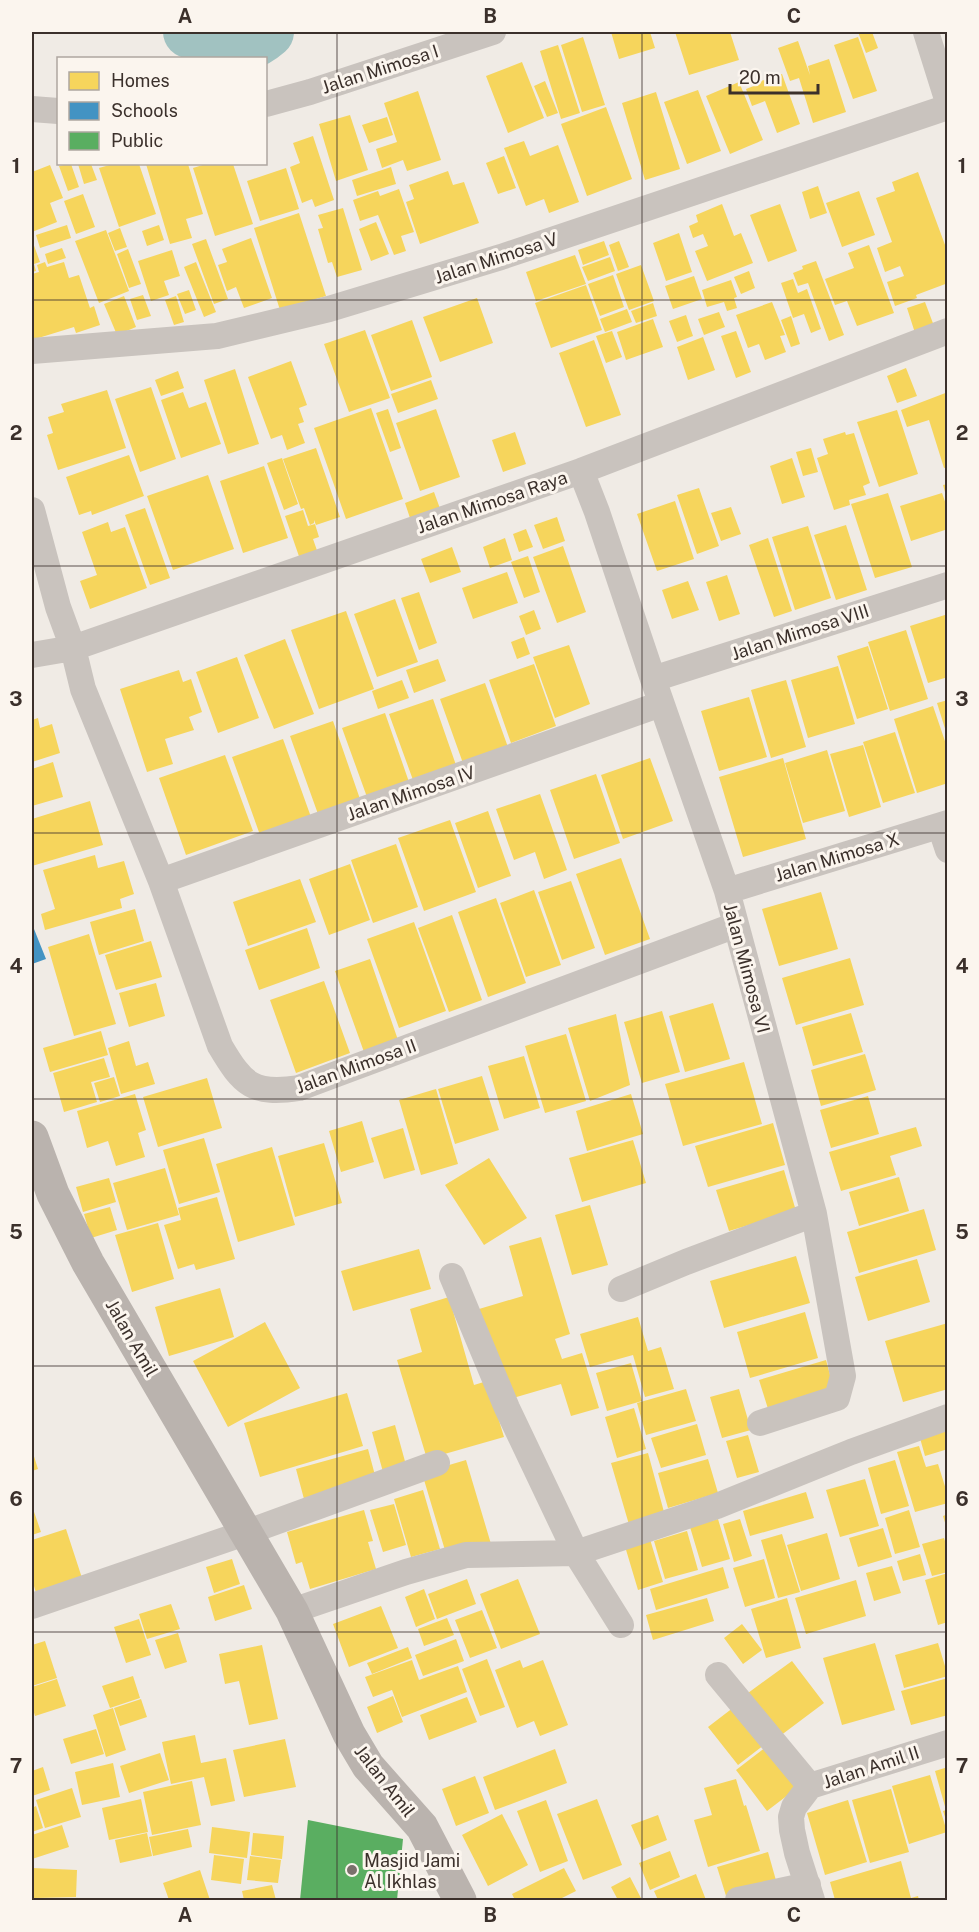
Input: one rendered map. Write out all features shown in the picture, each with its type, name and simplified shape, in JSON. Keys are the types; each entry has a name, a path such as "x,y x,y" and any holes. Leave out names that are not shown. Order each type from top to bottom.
{"street":[{"name":"Jalan Mimosa I","path":"267,104 493,32"},
{"path":"926,32 948,102"},
{"name":"Jalan Mimosa V","path":"32,351 217,336 329,309 501,257 948,107"},
{"path":"32,109 57,111"},
{"name":"Jalan Mimosa Raya","path":"32,655 73,648 581,471 948,332"},
{"name":"Jalan Mimosa VI","path":"581,471 727,891 814,1214 843,1376 837,1398 760,1423"},
{"name":"Jalan Mimosa II","path":"32,510 83,689 161,881 220,1046 234,1070 250,1085 265,1091 299,1088 736,925"},
{"name":"Jalan Mimosa VIII","path":"653,679 948,585"},
{"name":"Jalan Mimosa IV","path":"161,881 661,704"},
{"name":"Jalan Mimosa X","path":"727,891 945,833"},
{"name":"Jalan Amil","path":"32,1137 53,1194 88,1263 292,1611 349,1734 368,1766 422,1827 460,1900"},
{"path":"621,1289 814,1214"},
{"path":"452,1276 507,1408 576,1553 621,1625"},
{"path":"292,1611 406,1572 466,1556 576,1553 717,1506 851,1452 948,1417"},
{"path":"32,1606 245,1533 437,1462"},
{"path":"718,1675 810,1786"},
{"name":"Jalan Amil II","path":"810,1893 792,1830 791,1817 794,1807 810,1786 948,1743"},
{"path":"738,1900 810,1893"}],"building: Homes":[{"path":"611,32 650,32 655,48 619,59"},
{"path":"675,32 730,32 739,60 689,75"},
{"path":"858,32 872,32 878,48 866,53"},
{"path":"583,37 605,105 582,112 561,45"},
{"path":"858,37 877,91 853,99 834,45"},
{"path":"798,41 810,75 808,66 829,59 846,112 813,123 799,78 790,81 778,48"},
{"path":"558,45 580,113 561,119 540,51"},
{"path":"522,62 544,118 508,133 486,76"},
{"path":"782,74 800,124 777,133 765,101 752,106 746,89 759,84 758,82"},
{"path":"545,81 558,113 547,117 534,86"},
{"path":"739,82 763,140 730,154 706,96"},
{"path":"698,90 721,151 687,164 664,102"},
{"path":"418,91 441,160 407,171 403,160 382,168 376,149 397,142 384,103"},
{"path":"656,92 680,169 645,180 622,103"},
{"path":"606,107 632,179 587,196 561,124"},
{"path":"350,115 368,170 336,181 319,124"},
{"path":"387,117 393,135 369,143 362,125"},
{"path":"313,136 334,200 315,207 312,199 302,203 290,167 300,163 293,143"},
{"path":"524,141 530,156 558,145 579,202 549,213 544,199 526,206 504,148"},
{"path":"504,156 516,188 498,194 486,163"},
{"path":"50,165 63,198 50,203 57,222 32,232 32,172"},
{"path":"71,165 79,187 68,191 59,166"},
{"path":"78,165 91,165 97,180 84,184"},
{"path":"110,165 139,165 156,214 119,227 99,168"},
{"path":"146,165 188,165 203,214 186,219 192,238 170,244"},
{"path":"203,165 233,165 253,224 215,236 193,168"},
{"path":"391,167 396,184 357,196 352,180"},
{"path":"286,168 299,209 260,221 247,181"},
{"path":"448,171 453,185 464,182 479,223 420,244 406,202 414,199 409,185"},
{"path":"918,172 948,253 948,283 895,306 887,282 904,276 900,266 885,272 877,248 892,242 876,198 895,191 892,182"},
{"path":"818,186 827,213 810,219 802,192"},
{"path":"399,189 414,232 401,236 406,251 394,255 378,215 360,221 353,200 378,191 380,196"},
{"path":"859,191 875,235 842,247 826,203"},
{"path":"83,194 95,227 76,234 64,201"},
{"path":"722,204 734,236 741,233 753,263 707,281 695,251 708,246 703,234 693,238 689,226 698,222 696,215"},
{"path":"780,204 797,251 768,262 750,215"},
{"path":"343,208 362,270 337,277 332,262 328,263 318,229 323,228 318,215"},
{"path":"299,213 326,296 280,310 254,228"},
{"path":"376,222 389,254 371,261 359,229"},
{"path":"67,225 71,238 40,248 36,235"},
{"path":"159,225 164,240 147,246 142,231"},
{"path":"120,228 127,247 115,251 108,233"},
{"path":"106,230 129,291 99,303 75,241"},
{"path":"679,233 692,272 666,281 653,243"},
{"path":"251,238 272,298 244,308 236,287 227,291 218,265 227,262 222,249"},
{"path":"206,239 228,299 214,304 192,244"},
{"path":"32,240 40,262 34,264 36,271 32,272"},
{"path":"604,241 609,255 583,265 578,250"},
{"path":"619,241 629,267 618,271 609,245"},
{"path":"869,245 894,313 857,326 847,301 835,305 825,279 854,268 848,253"},
{"path":"62,248 66,258 48,264 45,254"},
{"path":"128,249 141,284 129,288 117,254"},
{"path":"172,250 180,276 164,281 169,295 151,301 138,261"},
{"path":"575,255 586,284 536,301 526,272"},
{"path":"610,257 615,271 588,281 582,267"},
{"path":"816,261 844,335 829,341 808,283 798,286 793,273 803,269 802,266"},
{"path":"45,262 47,267 64,262 69,278 79,275 90,308 94,306 100,325 76,333 74,327 32,340 32,274 39,272 37,265"},
{"path":"196,262 216,312 204,317 184,267"},
{"path":"641,265 654,301 629,310 616,274"},
{"path":"749,271 755,288 741,294 734,277"},
{"path":"613,275 624,307 600,316 588,284"},
{"path":"694,276 702,299 673,309 665,286"},
{"path":"793,279 798,293 807,289 821,329 811,333 804,314 793,318 781,283"},
{"path":"731,280 737,297 734,298 737,308 727,311 724,302 707,307 702,290"},
{"path":"586,285 602,330 551,348 535,303"},
{"path":"189,290 196,310 185,314 177,294"},
{"path":"143,295 151,316 137,320 130,299"},
{"path":"124,296 136,327 117,335 104,304"},
{"path":"176,296 184,322 174,325 165,300"},
{"path":"477,298 493,343 440,362 423,317"},
{"path":"772,302 785,335 780,336 786,352 765,360 759,344 748,348 736,315"},
{"path":"925,302 934,326 915,333 907,308"},
{"path":"653,303 657,316 636,323 631,311"},
{"path":"627,309 632,322 605,332 600,319"},
{"path":"719,312 725,327 704,335 698,319"},
{"path":"686,315 693,336 677,342 669,321"},
{"path":"791,316 800,344 791,347 781,320"},
{"path":"653,319 663,347 626,360 617,332"},
{"path":"412,320 432,377 391,391 371,335"},
{"path":"365,330 390,398 349,412 324,344"},
{"path":"612,331 622,357 606,363 596,336"},
{"path":"736,331 751,372 736,378 721,336"},
{"path":"703,337 715,370 688,380 677,347"},
{"path":"594,340 621,415 586,427 559,353"},
{"path":"291,361 307,405 299,408 304,422 298,424 305,443 287,450 282,435 271,439 248,377"},
{"path":"906,368 917,396 897,403 887,376"},
{"path":"235,369 259,444 228,454 204,380"},
{"path":"178,371 184,388 161,396 155,380"},
{"path":"431,380 438,399 398,413 391,394"},
{"path":"151,387 176,459 140,472 115,399"},
{"path":"107,390 126,448 58,470 47,435 53,433 48,417 64,412 61,404"},
{"path":"183,392 189,408 206,402 221,444 181,458 161,400"},
{"path":"948,392 948,467 944,468 929,420 907,427 901,410"},
{"path":"371,408 403,499 346,519 314,428"},
{"path":"388,409 401,448 390,452 376,413"},
{"path":"436,409 460,477 420,491 396,423"},
{"path":"897,410 918,474 879,487 857,422"},
{"path":"515,432 526,464 503,472 492,440"},
{"path":"845,432 846,435 854,433 870,483 863,486 866,495 849,500 850,505 834,510 817,458 828,454 823,439"},
{"path":"316,448 340,517 316,525 314,520 314,523 310,525 304,508 301,509 283,459"},
{"path":"811,448 818,472 803,476 796,452"},
{"path":"129,455 144,496 92,515 91,511 79,515 66,477"},
{"path":"282,458 298,504 284,510 267,463"},
{"path":"792,458 805,497 782,504 770,466"},
{"path":"264,466 288,538 243,553 220,481"},
{"path":"208,475 234,549 173,570 147,496"},
{"path":"948,484 948,499 947,499 943,485"},
{"path":"699,488 719,546 697,554 677,495"},
{"path":"434,492 442,514 412,524 405,503"},
{"path":"888,493 912,567 875,578 851,504"},
{"path":"942,493 948,510 948,529 911,541 900,506"},
{"path":"675,501 694,559 657,571 637,514"},
{"path":"731,507 741,534 721,541 711,513"},
{"path":"145,508 170,578 150,585 125,515"},
{"path":"303,510 308,526 315,524 319,537 313,539 320,559 302,565 285,516"},
{"path":"557,517 565,541 543,549 534,525"},
{"path":"108,522 111,532 125,527 147,588 90,609 80,581 97,575 82,532"},
{"path":"846,525 867,590 836,600 814,535"},
{"path":"808,526 831,598 795,610 772,537"},
{"path":"526,529 533,547 519,552 513,534"},
{"path":"505,538 512,560 490,568 483,547"},
{"path":"768,538 792,611 774,617 749,545"},
{"path":"563,546 586,612 557,623 533,557"},
{"path":"452,547 461,572 430,583 421,559"},
{"path":"528,556 540,592 524,598 511,562"},
{"path":"507,572 518,603 473,619 462,588"},
{"path":"727,575 740,614 719,621 706,582"},
{"path":"688,581 699,610 672,619 662,590"},
{"path":"419,592 437,643 419,650 401,598"},
{"path":"395,599 418,662 377,677 354,614"},
{"path":"534,610 541,629 526,635 519,616"},
{"path":"346,611 374,689 319,709 291,630"},
{"path":"948,614 948,677 928,683 910,626"},
{"path":"906,630 928,699 890,711 868,642"},
{"path":"524,637 530,654 517,659 511,642"},
{"path":"285,639 314,714 274,729 244,655"},
{"path":"569,645 590,704 555,718 533,657"},
{"path":"868,646 888,709 857,719 837,656"},
{"path":"237,657 259,718 218,733 196,672"},
{"path":"438,659 446,681 414,693 406,670"},
{"path":"534,664 556,726 511,743 489,680"},
{"path":"838,666 855,724 808,738 791,680"},
{"path":"179,670 183,682 191,679 202,712 189,717 194,730 165,739 173,764 147,772 120,689"},
{"path":"402,680 409,698 378,709 372,691"},
{"path":"786,680 806,747 771,758 751,690"},
{"path":"485,683 509,750 464,766 440,699"},
{"path":"749,697 767,757 719,771 701,711"},
{"path":"433,699 456,765 413,780 389,714"},
{"path":"948,700 948,735 947,735 937,703"},
{"path":"933,706 948,750 948,783 917,793 894,719"},
{"path":"385,713 409,782 367,797 342,728"},
{"path":"38,718 40,728 52,724 60,753 32,762 32,720"},
{"path":"333,721 360,799 318,814 290,736"},
{"path":"895,732 915,793 883,803 863,742"},
{"path":"283,739 311,817 260,835 232,757"},
{"path":"863,745 881,807 849,817 830,754"},
{"path":"827,750 845,811 803,823 785,763"},
{"path":"225,755 253,831 186,855 159,778"},
{"path":"650,758 673,821 623,839 601,775"},
{"path":"783,758 806,839 743,857 719,777"},
{"path":"53,762 63,797 32,806 32,769"},
{"path":"596,774 620,843 574,859 550,790"},
{"path":"540,794 567,870 544,879 535,852 514,860 496,809"},
{"path":"90,801 103,845 32,866 32,819"},
{"path":"488,811 511,876 478,888 455,823"},
{"path":"450,820 476,892 424,911 398,838"},
{"path":"396,844 418,907 373,923 351,860"},
{"path":"95,855 98,868 124,861 134,894 120,899 122,908 45,930 41,914 55,909 43,870"},
{"path":"621,858 650,939 605,955 576,874"},
{"path":"350,864 370,920 329,935 309,879"},
{"path":"300,879 316,922 248,946 233,902"},
{"path":"571,881 595,948 562,960 538,892"},
{"path":"534,890 561,965 526,977 500,903"},
{"path":"821,892 838,949 779,966 762,909"},
{"path":"496,898 526,983 488,997 458,912"},
{"path":"135,909 144,941 99,955 90,922"},
{"path":"452,915 482,1000 449,1012 418,928"},
{"path":"414,922 446,1011 399,1028 367,939"},
{"path":"307,928 320,968 259,990 245,950"},
{"path":"89,934 116,1024 74,1036 48,947"},
{"path":"151,941 162,977 116,990 105,955"},
{"path":"850,958 864,1005 796,1025 782,978"},
{"path":"370,959 398,1040 364,1052 335,971"},
{"path":"324,981 350,1053 296,1073 270,1000"},
{"path":"156,983 165,1016 129,1027 119,993"},
{"path":"713,1003 730,1059 685,1072 669,1016"},
{"path":"662,1011 680,1072 642,1083 624,1022"},
{"path":"851,1013 863,1052 813,1066 802,1027"},
{"path":"616,1014 630,1085 590,1101 568,1028"},
{"path":"101,1031 108,1055 50,1072 43,1048"},
{"path":"566,1034 586,1101 545,1113 525,1046"},
{"path":"129,1041 136,1066 148,1062 155,1084 121,1094 108,1048"},
{"path":"865,1054 876,1090 821,1106 811,1070"},
{"path":"524,1056 540,1108 504,1119 488,1066"},
{"path":"104,1058 110,1077 91,1082 97,1102 64,1112 53,1073"},
{"path":"744,1062 762,1124 683,1146 665,1084"},
{"path":"482,1076 499,1130 455,1144 438,1089"},
{"path":"114,1077 120,1096 100,1102 94,1083"},
{"path":"207,1078 222,1128 158,1147 143,1097"},
{"path":"436,1089 458,1164 421,1175 399,1100"},
{"path":"135,1094 146,1130 138,1133 145,1157 116,1166 108,1141 87,1148 77,1111"},
{"path":"631,1094 643,1134 587,1151 576,1111"},
{"path":"868,1096 879,1134 831,1148 820,1110"},
{"path":"362,1121 374,1162 341,1172 329,1131"},
{"path":"773,1123 785,1165 708,1187 695,1146"},
{"path":"916,1127 922,1146 890,1156 896,1175 841,1191 829,1152"},
{"path":"403,1128 415,1170 384,1179 371,1138"},
{"path":"204,1138 220,1192 179,1204 163,1150"},
{"path":"633,1140 646,1183 582,1202 569,1158"},
{"path":"324,1143 342,1203 295,1217 278,1156"},
{"path":"272,1147 295,1225 238,1242 216,1164"},
{"path":"489,1158 527,1218 484,1245 445,1185"},
{"path":"165,1168 179,1215 127,1230 113,1183"},
{"path":"784,1170 796,1211 729,1231 716,1190"},
{"path":"899,1177 909,1211 859,1226 849,1192"},
{"path":"109,1178 116,1202 83,1212 76,1187"},
{"path":"217,1197 235,1259 196,1270 194,1264 178,1269 164,1225 181,1220 178,1208"},
{"path":"590,1205 608,1265 572,1275 555,1215"},
{"path":"110,1207 117,1230 91,1238 84,1214"},
{"path":"924,1209 936,1250 859,1273 847,1232"},
{"path":"158,1223 174,1279 132,1292 115,1235"},
{"path":"541,1237 570,1334 555,1339 562,1359 582,1353 599,1408 571,1416 561,1384 506,1400 479,1309 523,1296 509,1246"},
{"path":"419,1249 431,1289 353,1311 341,1271"},
{"path":"796,1256 810,1303 724,1328 710,1281"},
{"path":"917,1259 930,1302 868,1321 855,1277"},
{"path":"220,1288 234,1337 169,1356 155,1307"},
{"path":"449,1297 474,1385 487,1381 504,1437 427,1459 397,1360 422,1352 410,1309"},
{"path":"805,1312 818,1358 750,1378 737,1332"},
{"path":"638,1317 648,1351 661,1347 674,1389 645,1397 633,1355 590,1367 580,1334"},
{"path":"265,1322 300,1388 228,1427 193,1361"},
{"path":"948,1323 948,1389 903,1402 885,1341"},
{"path":"826,1360 835,1393 769,1412 759,1380"},
{"path":"631,1363 642,1401 607,1411 596,1373"},
{"path":"686,1389 696,1421 646,1435 637,1403"},
{"path":"739,1389 751,1430 722,1438 710,1397"},
{"path":"347,1393 363,1446 260,1477 244,1423"},
{"path":"634,1408 646,1449 617,1458 605,1417"},
{"path":"948,1422 948,1449 925,1456 918,1431"},
{"path":"697,1424 706,1455 661,1468 651,1438"},
{"path":"395,1425 406,1465 383,1472 372,1432"},
{"path":"748,1435 759,1472 737,1478 726,1441"},
{"path":"919,1446 926,1467 938,1464 948,1503 915,1512 897,1452"},
{"path":"368,1449 376,1479 304,1499 296,1469"},
{"path":"32,1450 38,1469 32,1471"},
{"path":"648,1453 664,1512 630,1528 611,1463"},
{"path":"708,1459 718,1493 668,1508 658,1473"},
{"path":"466,1460 491,1544 447,1557 422,1473"},
{"path":"895,1460 909,1506 881,1514 868,1468"},
{"path":"865,1479 879,1526 840,1537 826,1490"},
{"path":"423,1490 440,1549 411,1557 394,1499"},
{"path":"806,1492 814,1518 750,1536 743,1511"},
{"path":"394,1504 406,1545 383,1552 370,1510"},
{"path":"32,1506 41,1532 32,1535"},
{"path":"364,1510 373,1541 368,1542 376,1569 310,1589 302,1562 296,1564 287,1532"},
{"path":"909,1510 920,1547 895,1554 885,1518"},
{"path":"948,1514 948,1529 947,1529 943,1516"},
{"path":"718,1519 730,1559 702,1567 690,1527"},
{"path":"740,1519 752,1556 734,1562 723,1524"},
{"path":"883,1528 892,1557 858,1567 849,1538"},
{"path":"66,1529 82,1578 36,1593 32,1579 32,1540"},
{"path":"687,1531 698,1570 665,1579 654,1541"},
{"path":"827,1533 840,1579 801,1591 787,1545"},
{"path":"782,1534 800,1592 778,1598 761,1540"},
{"path":"649,1536 663,1582 638,1590 624,1543"},
{"path":"944,1538 948,1550 948,1572 932,1576 922,1544"},
{"path":"920,1554 926,1575 903,1581 897,1561"},
{"path":"232,1559 240,1584 214,1593 206,1567"},
{"path":"764,1559 775,1598 745,1607 733,1568"},
{"path":"892,1566 901,1593 874,1601 866,1573"},
{"path":"723,1567 729,1588 656,1610 650,1589"},
{"path":"948,1573 948,1622 938,1625 925,1580"},
{"path":"467,1579 476,1604 437,1619 428,1594"},
{"path":"518,1579 540,1634 501,1649 480,1594"},
{"path":"856,1580 866,1616 806,1634 795,1598"},
{"path":"244,1585 252,1609 215,1621 208,1597"},
{"path":"424,1589 435,1619 416,1627 405,1597"},
{"path":"707,1598 714,1621 653,1640 646,1615"},
{"path":"787,1598 801,1648 766,1658 751,1609"},
{"path":"171,1604 180,1629 147,1639 139,1614"},
{"path":"381,1606 398,1648 349,1667 333,1624"},
{"path":"482,1610 497,1648 470,1658 455,1620"},
{"path":"447,1618 454,1635 424,1646 418,1629"},
{"path":"139,1619 151,1655 126,1663 114,1627"},
{"path":"742,1624 762,1650 743,1664 724,1638"},
{"path":"178,1633 187,1662 165,1669 155,1640"},
{"path":"456,1639 464,1661 423,1676 415,1655"},
{"path":"45,1641 57,1678 32,1686 32,1645"},
{"path":"875,1643 895,1710 842,1725 823,1658"},
{"path":"938,1643 948,1676 904,1688 895,1655"},
{"path":"262,1645 278,1719 249,1725 239,1681 225,1684 219,1654"},
{"path":"408,1647 412,1658 372,1674 367,1663"},
{"path":"487,1659 505,1707 480,1716 462,1669"},
{"path":"412,1660 419,1680 458,1666 467,1692 402,1717 392,1690 373,1697 365,1677"},
{"path":"520,1660 523,1668 543,1660 568,1725 540,1736 534,1721 517,1728 495,1670"},
{"path":"792,1661 824,1703 780,1736 748,1693"},
{"path":"133,1676 140,1698 110,1708 102,1686"},
{"path":"948,1678 948,1715 911,1725 901,1691"},
{"path":"57,1679 66,1706 35,1716 32,1706 32,1687"},
{"path":"393,1696 403,1722 377,1733 367,1707"},
{"path":"467,1697 477,1722 429,1740 420,1715"},
{"path":"141,1699 147,1717 120,1726 114,1708"},
{"path":"738,1704 768,1742 738,1765 708,1727"},
{"path":"113,1708 126,1750 106,1757 93,1715"},
{"path":"96,1729 104,1754 71,1764 63,1739"},
{"path":"195,1735 201,1763 226,1758 235,1801 211,1806 204,1777 171,1784 162,1742"},
{"path":"285,1739 296,1787 244,1797 233,1750"},
{"path":"770,1744 801,1785 767,1811 736,1770"},
{"path":"555,1749 567,1783 495,1810 483,1777"},
{"path":"160,1753 169,1780 129,1793 120,1766"},
{"path":"113,1763 120,1797 82,1805 75,1772"},
{"path":"43,1767 50,1790 32,1796 32,1771"},
{"path":"948,1767 947,1823 943,1811 946,1810 935,1771"},
{"path":"930,1775 947,1832 909,1844 892,1786"},
{"path":"475,1776 489,1813 456,1826 442,1789"},
{"path":"736,1779 760,1851 708,1867 694,1820 712,1815 704,1788"},
{"path":"192,1781 201,1825 152,1835 143,1792"},
{"path":"72,1788 81,1817 45,1828 36,1800"},
{"path":"891,1789 909,1852 870,1863 852,1800"},
{"path":"141,1799 148,1832 109,1840 102,1808"},
{"path":"597,1799 622,1865 583,1880 557,1814"},
{"path":"546,1800 568,1861 540,1872 517,1811"},
{"path":"848,1800 867,1862 825,1875 807,1813"},
{"path":"36,1806 43,1828 32,1832 32,1808"},
{"path":"502,1814 528,1865 488,1886 462,1835"},
{"path":"658,1815 667,1840 642,1850 631,1825"},
{"path":"62,1825 69,1847 32,1859 32,1835"},
{"path":"212,1827 250,1832 247,1858 209,1853"},
{"path":"188,1829 192,1847 153,1856 149,1837"},
{"path":"147,1833 152,1856 120,1863 115,1840"},
{"path":"253,1833 284,1836 282,1859 251,1855"},
{"path":"670,1851 680,1877 650,1890 639,1863"},
{"path":"768,1852 777,1884 727,1899 717,1867"},
{"path":"214,1855 244,1859 241,1884 211,1880"},
{"path":"250,1856 281,1860 278,1883 247,1880"},
{"path":"901,1861 911,1898 918,1896 919,1900 835,1900 830,1882"},
{"path":"32,1868 77,1870 76,1897 35,1897 79,1898 79,1900 32,1900"},
{"path":"564,1868 576,1891 558,1900 515,1900 512,1894"},
{"path":"200,1870 210,1900 169,1900 163,1883"},
{"path":"696,1874 706,1900 658,1900 654,1891"},
{"path":"630,1877 642,1900 618,1900 611,1887"},
{"path":"272,1885 276,1900 244,1900 242,1891"},
{"path":"160,1898 161,1900 145,1900 145,1899"}],"building: Schools":[{"path":"32,924 46,959 32,964"}],"building: Public":[{"name":"Masjid Jami Al Ikhlas","path":"308,1820 403,1839 397,1900 300,1900"}],"waterway":[{"path":"189,32 229,46 248,44 268,32"}],"place":[{"name":"Masjid Jami Al Ikhlas","path":"352,1870"}]}
